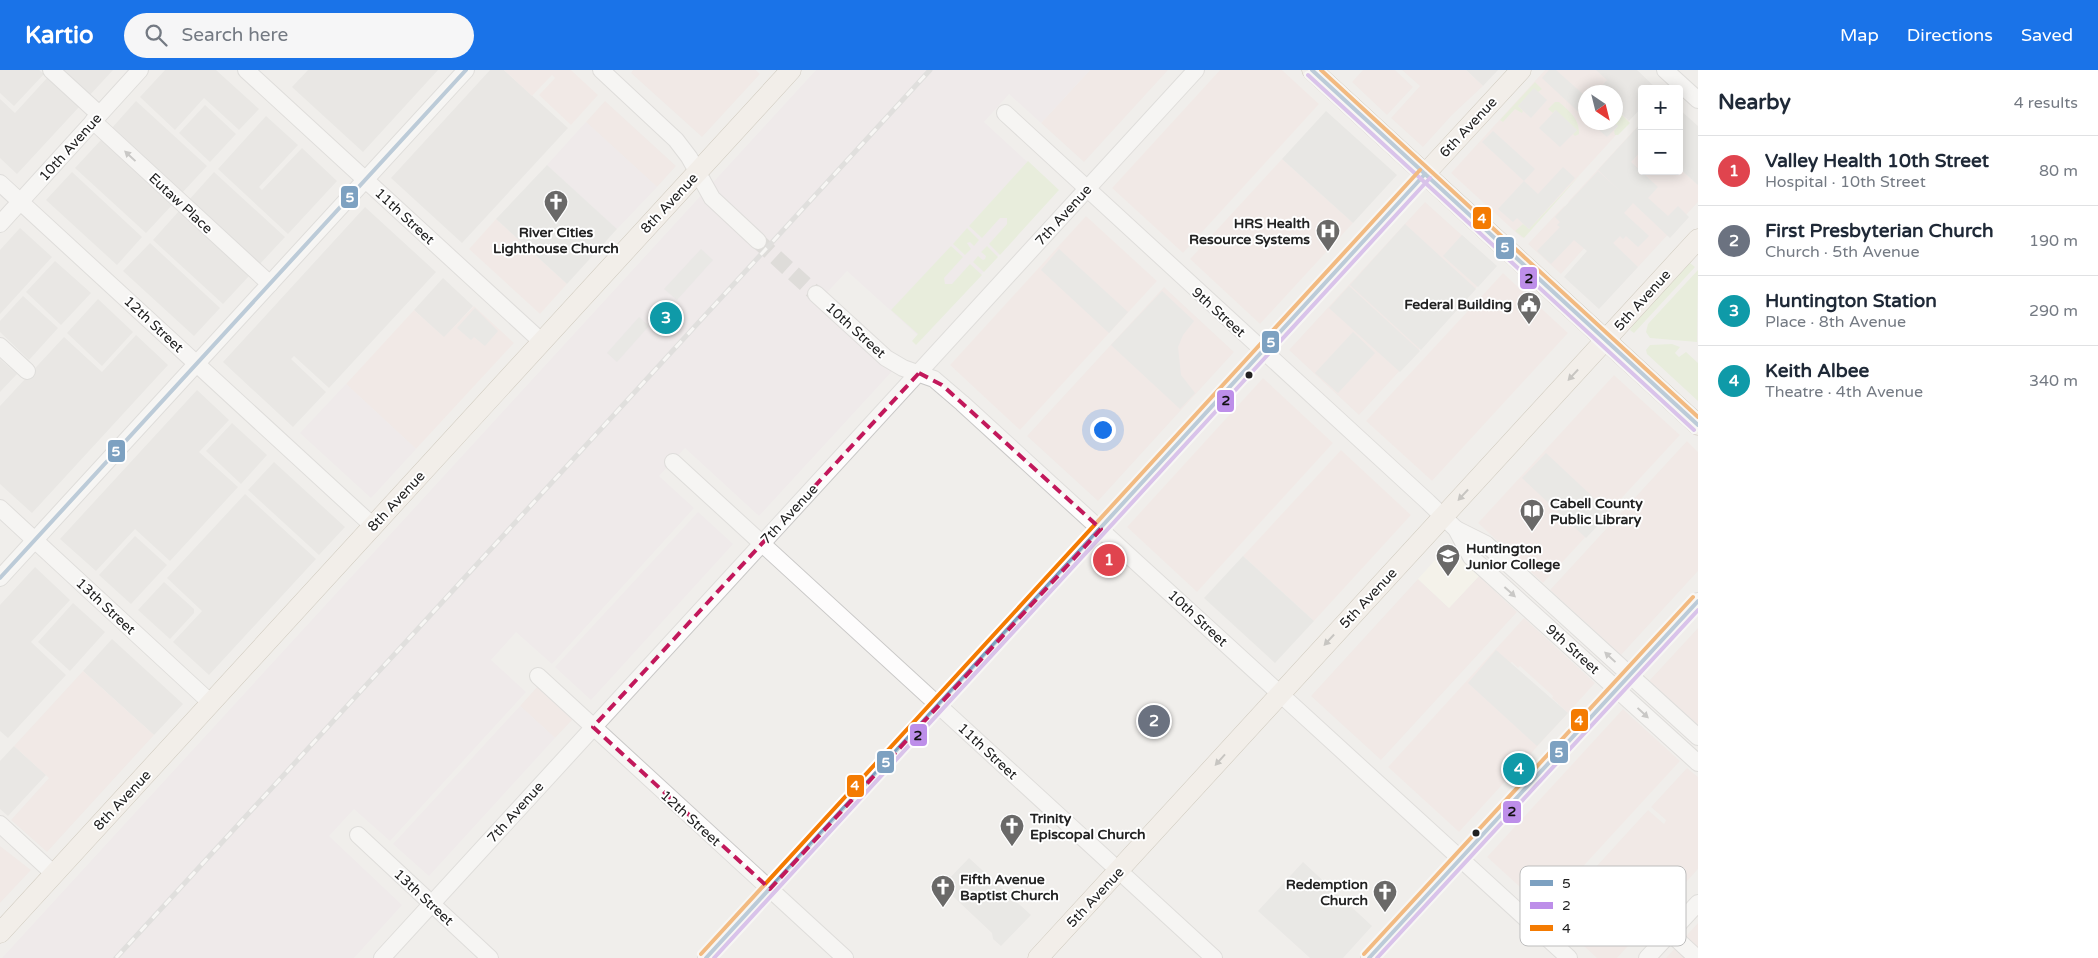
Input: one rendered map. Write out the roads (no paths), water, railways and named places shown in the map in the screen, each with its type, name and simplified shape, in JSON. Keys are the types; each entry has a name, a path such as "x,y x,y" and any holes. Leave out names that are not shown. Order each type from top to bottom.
{"main road":[{"name":"8th Avenue","path":"0,933 791,70"},
{"path":"1312,70 1698,425"},
{"name":"6th Avenue","path":"1425,174 1521,70"},
{"name":"5th Avenue","path":"1038,958 1280,694 1449,523 1606,340 1698,239"}],"street":[{"name":"Eutaw Place","path":"50,70 98,121 270,284"},
{"name":"10th Avenue","path":"0,224 98,121 140,70"},
{"name":"11th Street","path":"246,70 542,342"},
{"path":"0,578 466,70"},
{"path":"601,70 672,135 686,152 718,205 758,241"},
{"name":"7th Avenue","path":"382,958 1196,70"},
{"path":"1665,70 1698,100"},
{"name":"9th Street","path":"1005,114 1449,523 1486,544 1698,737"},
{"name":"6th Avenue","path":"706,958 1425,174"},
{"name":"12th Street","path":"0,183 373,526"},
{"name":"10th Street","path":"816,294 886,358 942,385 1520,913"},
{"path":"0,346 27,371"},
{"name":"11th Street","path":"673,462 1214,958"},
{"name":"13th Street","path":"0,508 211,703"},
{"name":"9th Street","path":"1449,523 1471,558 1698,763"},
{"path":"1369,958 1698,601"},
{"name":"12th Street","path":"538,676 845,958"},
{"path":"0,824 54,874"},
{"name":"13th Street","path":"358,835 490,958"},
{"path":"1686,916 1698,903"},
{"name":"10th Street","path":"1556,946 1569,958"},
{"path":"1647,958 1658,946"},
{"path":"1684,946 1697,958"}],"tunnel":[{"path":"758,241 816,294"}],"railway":[{"path":"116,958 930,70"}],"place":[{"name":"River Cities Lighthouse Church","path":"556,223"},
{"name":"HRS Health Resource Systems","path":"1328,252"},
{"name":"Huntington Station","path":"666,318"},
{"name":"Federal Building","path":"1529,325"},
{"name":"Cabell County Public Library","path":"1532,532"},
{"name":"Valley Health 10th Street","path":"1109,560"},
{"name":"Huntington Junior College","path":"1448,577"},
{"name":"First Presbyterian Church","path":"1154,721"},
{"name":"Keith Albee","path":"1519,769"},
{"name":"Trinity Episcopal Church","path":"1012,847"},
{"name":"Fifth Avenue Baptist Church","path":"943,908"},
{"name":"Redemption Church","path":"1385,913"}]}
